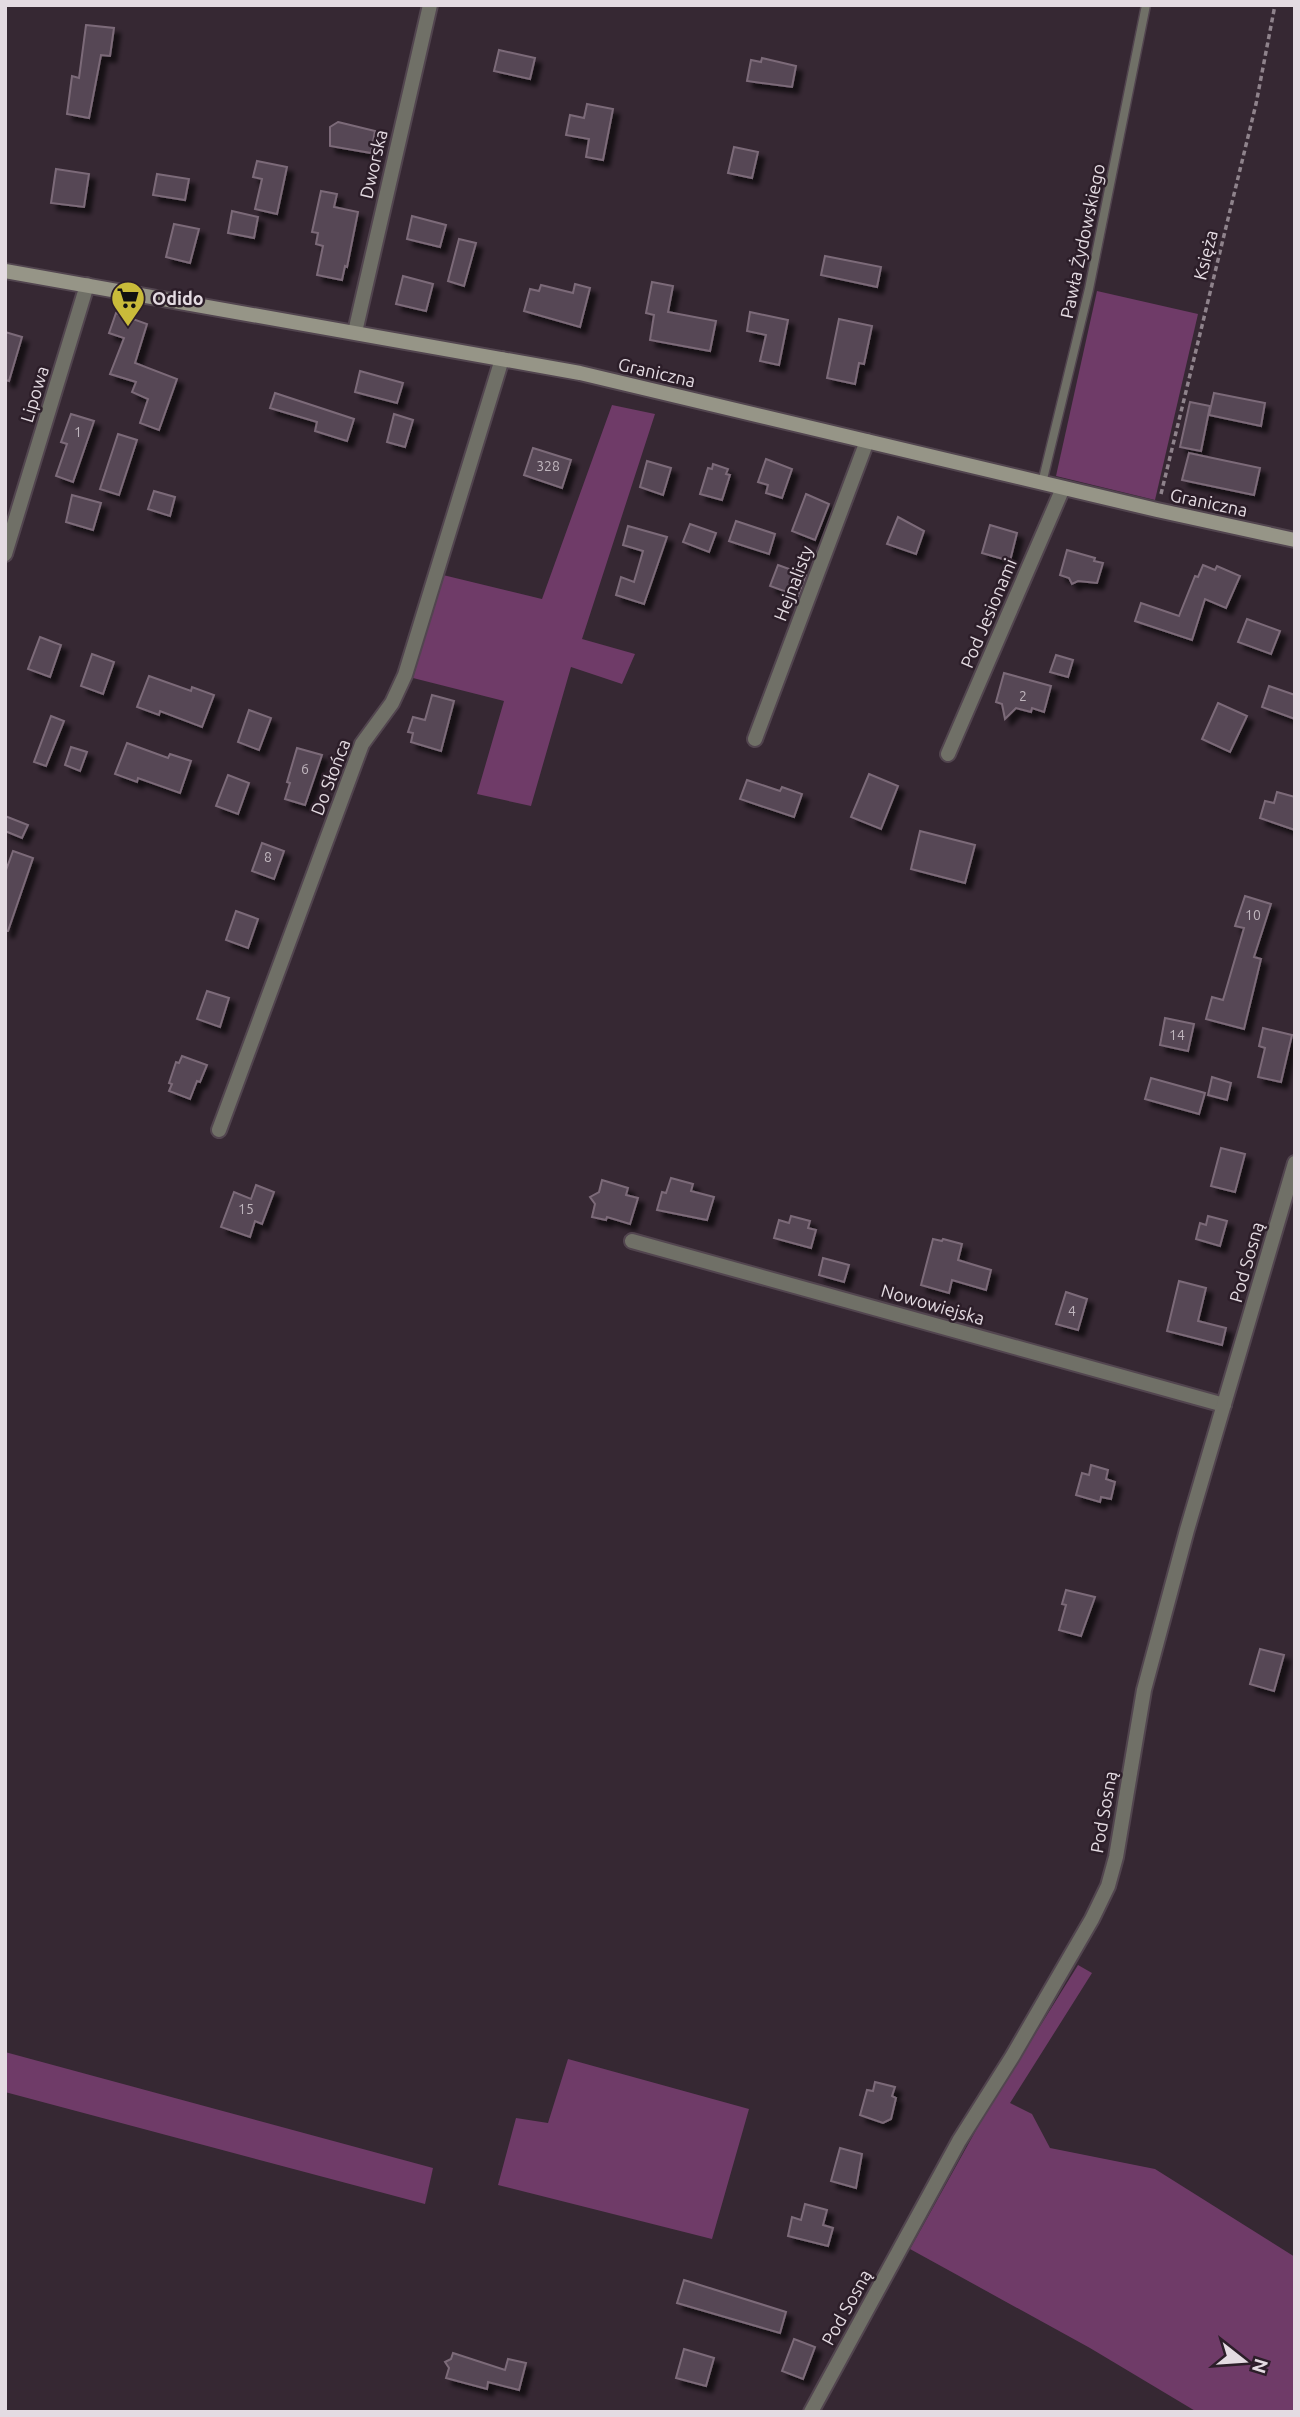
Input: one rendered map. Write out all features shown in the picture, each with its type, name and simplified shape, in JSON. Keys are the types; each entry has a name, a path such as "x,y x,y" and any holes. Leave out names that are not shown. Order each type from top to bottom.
{"street":[{"name":"Dworska","path":"355,332 430,5"},
{"name":"Graniczna","path":"5,271 580,373 1157,510 1295,540"},
{"name":"Lipowa","path":"5,554 87,285"},
{"name":"Do Słońca","path":"219,1130 362,744 393,703 405,675 502,359"},
{"name":"Hejnalisty","path":"755,740 867,441"},
{"name":"Pod Jesionami","path":"948,754 1063,488"},
{"name":"Pod Sosną","path":"811,2412 959,2141 1013,2057 1108,1886 1116,1857 1144,1690 1187,1530 1295,1163"},
{"name":"Nowowiejska","path":"632,1241 1224,1405"}],"lane":[{"name":"Pawła Żydowskiego","path":"1042,483 1089,289 1146,5"}],"path":[{"name":"Księża","path":"1157,510 1256,104 1275,5"}],"shaded area":[{"path":"1097,291 1198,314 1155,500 1056,476"},
{"path":"612,405 655,414 582,639 635,654 622,684 571,667 531,806 477,794 504,701 413,678 443,575 542,599"},
{"path":"1078,1965 1092,1973 1010,2103 1032,2114 1050,2148 1155,2169 1295,2257 1295,2412 1197,2412 1090,2348 910,2249 980,2123"},
{"path":"5,2052 433,2168 425,2204 5,2092"},
{"path":"568,2059 749,2109 712,2239 498,2185 516,2118 548,2123"}],"building":[{"path":"86,25 114,28 110,56 101,55 89,118 67,114 72,76 79,78"},
{"path":"499,50 535,58 530,79 494,71"},
{"path":"762,58 796,66 792,87 747,81 751,60 761,62"},
{"path":"587,104 613,109 603,160 586,157 589,139 566,135 570,115 584,118"},
{"path":"338,122 375,131 371,153 330,146 330,127"},
{"path":"734,147 758,152 752,178 728,173"},
{"path":"257,161 287,167 277,214 255,209 262,179 253,177"},
{"path":"56,169 89,174 84,207 51,203"},
{"path":"157,174 189,179 185,200 153,195"},
{"path":"321,191 337,194 334,207 358,212 342,280 317,275 323,246 316,244 318,233 312,232"},
{"path":"232,211 258,217 254,238 228,233"},
{"path":"412,216 446,225 440,247 407,239"},
{"path":"174,224 199,229 190,263 166,257"},
{"path":"459,239 476,243 464,286 448,281"},
{"path":"825,256 881,267 877,287 821,275"},
{"path":"403,276 433,284 426,311 396,304"},
{"path":"652,282 673,286 668,312 716,321 710,351 650,340 654,315 646,313"},
{"path":"575,284 590,288 580,327 524,311 530,289 539,291 541,285 573,293"},
{"path":"750,312 788,320 779,365 760,361 766,335 747,331"},
{"path":"116,313 147,324 135,363 177,379 159,430 140,423 148,399 132,392 136,382 110,374 124,338 109,333"},
{"path":"839,319 872,326 864,364 859,363 855,384 827,378"},
{"path":"5,332 22,337 9,381 5,380"},
{"path":"360,371 403,383 397,403 355,392"},
{"path":"275,393 354,419 347,441 315,431 317,422 270,408"},
{"path":"1214,393 1265,403 1261,426 1209,415"},
{"path":"1190,402 1210,406 1201,451 1180,447"},
{"path":"71,414 94,421 73,482 56,476 67,444 61,442"},
{"path":"394,414 413,420 405,447 387,442"},
{"path":"118,434 137,440 119,495 100,489"},
{"path":"533,448 571,460 562,488 524,475"},
{"path":"1189,453 1260,468 1254,495 1182,480"},
{"path":"766,459 792,469 782,498 766,493 768,485 758,482"},
{"path":"647,461 671,468 663,495 640,487"},
{"path":"713,464 728,469 726,474 730,475 722,500 700,494 708,468 712,469"},
{"path":"154,491 175,497 170,516 148,509"},
{"path":"806,494 829,504 815,540 792,531"},
{"path":"72,495 101,503 93,530 66,522"},
{"path":"898,517 924,531 916,554 887,544"},
{"path":"736,521 775,534 769,554 729,541"},
{"path":"690,524 716,533 709,552 683,542"},
{"path":"990,525 1017,533 1010,561 982,553"},
{"path":"628,526 667,537 644,604 616,595 621,577 634,582 643,551 623,545"},
{"path":"1067,550 1103,563 1097,583 1078,581 1072,584 1069,578 1060,575"},
{"path":"778,565 806,575 798,596 770,586"},
{"path":"1203,565 1215,570 1217,566 1240,576 1226,608 1205,599 1192,640 1135,621 1141,603 1179,616 1195,576 1198,577"},
{"path":"1247,619 1280,631 1271,654 1238,642"},
{"path":"40,637 61,645 50,677 28,669"},
{"path":"92,654 114,662 103,694 81,686"},
{"path":"1056,655 1073,660 1068,677 1050,672"},
{"path":"1004,673 1051,686 1044,712 1032,708 1031,712 1016,708 1005,719 1002,704 996,702"},
{"path":"149,676 191,691 192,687 214,695 202,727 160,711 159,715 137,707"},
{"path":"1269,686 1295,695 1295,719 1262,707"},
{"path":"432,695 454,701 441,751 411,742 413,733 408,732 413,717 425,720"},
{"path":"1218,703 1247,716 1230,752 1202,739"},
{"path":"249,710 271,718 259,750 238,742"},
{"path":"51,716 64,721 46,766 34,762"},
{"path":"127,743 168,758 170,754 191,761 180,793 138,778 137,782 115,774"},
{"path":"71,747 87,752 80,771 65,765"},
{"path":"297,748 322,755 305,805 285,799"},
{"path":"869,774 898,786 881,829 851,817"},
{"path":"228,775 249,783 238,814 216,806"},
{"path":"747,780 780,791 782,787 802,794 794,817 740,799"},
{"path":"1277,792 1295,797 1295,830 1260,818 1265,801 1274,803"},
{"path":"5,816 28,825 22,838 5,831"},
{"path":"920,831 975,845 965,883 911,869"},
{"path":"262,843 284,851 274,879 252,871"},
{"path":"13,851 33,858 8,931 5,931 5,873"},
{"path":"1245,896 1271,904 1254,957 1261,959 1244,1029 1206,1019 1212,997 1223,1000 1244,928 1235,926"},
{"path":"236,911 258,919 248,948 226,940"},
{"path":"207,991 229,998 220,1027 197,1019"},
{"path":"1165,1018 1194,1024 1188,1051 1160,1045"},
{"path":"1263,1028 1292,1035 1281,1082 1258,1077 1265,1048 1259,1046"},
{"path":"182,1056 207,1065 190,1099 169,1091 176,1062 179,1063"},
{"path":"1212,1077 1231,1083 1227,1100 1208,1095"},
{"path":"1151,1078 1205,1093 1199,1114 1145,1099"},
{"path":"1221,1148 1245,1154 1235,1192 1211,1186"},
{"path":"671,1178 693,1184 691,1191 714,1197 707,1220 657,1210 662,1192 666,1193"},
{"path":"602,1180 628,1188 626,1195 638,1198 630,1224 607,1217 606,1220 592,1217 595,1204 590,1197 599,1192"},
{"path":"256,1185 274,1192 262,1224 255,1221 250,1237 221,1227 234,1192 251,1199"},
{"path":"791,1216 810,1221 808,1228 816,1230 811,1248 774,1238 779,1220 789,1223"},
{"path":"1208,1216 1227,1221 1220,1246 1196,1239 1200,1223 1206,1225"},
{"path":"933,1239 962,1244 958,1260 991,1270 986,1290 952,1280 949,1293 921,1285"},
{"path":"823,1258 849,1265 844,1282 819,1275"},
{"path":"1179,1281 1206,1288 1198,1321 1226,1328 1222,1345 1167,1331"},
{"path":"1066,1292 1087,1299 1078,1330 1056,1324"},
{"path":"1091,1465 1108,1470 1106,1479 1115,1482 1111,1499 1101,1497 1100,1502 1076,1495 1082,1473 1089,1475"},
{"path":"1066,1590 1095,1597 1081,1636 1059,1630 1066,1605 1062,1604"},
{"path":"1260,1649 1284,1655 1274,1691 1250,1684"},
{"path":"875,2082 895,2087 892,2096 896,2098 891,2119 883,2123 860,2115 867,2090 873,2091"},
{"path":"840,2148 862,2154 856,2188 831,2181"},
{"path":"805,2204 827,2210 823,2225 833,2228 828,2246 788,2236 792,2217 801,2220"},
{"path":"684,2280 786,2312 780,2333 677,2303"},
{"path":"794,2339 815,2347 803,2379 782,2371"},
{"path":"684,2349 714,2358 706,2386 676,2378"},
{"path":"453,2353 505,2370 508,2359 526,2363 519,2390 488,2382 487,2389 446,2378 449,2368 445,2362 451,2359"}],"place":[{"name":"Odido","path":"128,328"}]}
